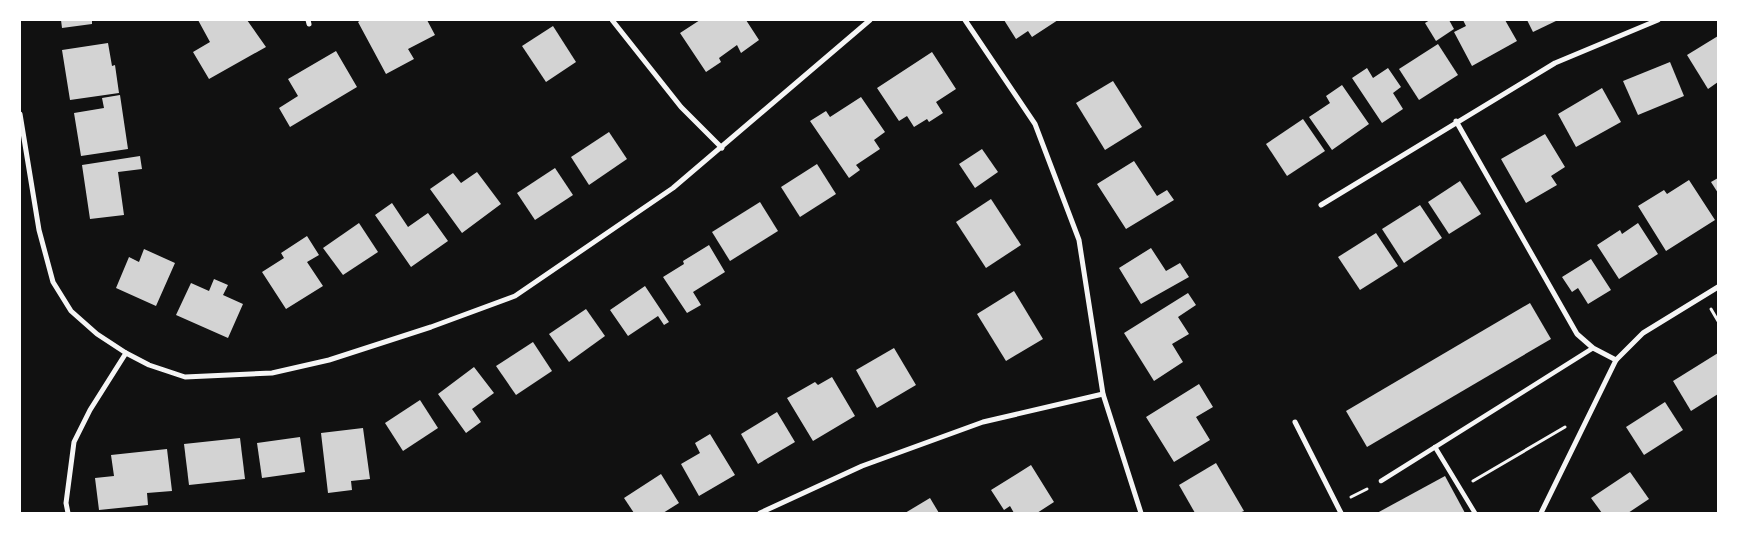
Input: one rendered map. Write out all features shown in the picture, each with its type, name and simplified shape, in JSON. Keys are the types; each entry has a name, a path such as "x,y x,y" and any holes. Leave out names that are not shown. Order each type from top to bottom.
{"street":[{"path":"612,20 681,107 722,148"},
{"path":"20,114 39,230 53,282 70,311 97,334 126,353 149,365 185,377 272,373 329,360 431,327 515,296 673,188 870,20"},
{"path":"965,20 1035,124 1079,240 1103,394 1141,513"},
{"path":"1321,205 1456,121 1555,63 1658,20"},
{"path":"1456,121 1577,334 1593,348 1616,360"},
{"path":"1541,513 1616,360 1644,333 1718,287"},
{"path":"1381,481 1593,348"},
{"path":"68,513 66,504 74,442 90,410 126,353"},
{"path":"760,513 862,466 983,422 1103,394"},
{"path":"1295,422 1341,513"},
{"path":"1435,447 1476,513"}],"path":[{"path":"1460,488 1591,412"},
{"path":"1337,505 1381,481"}],"building":[{"path":"61,20 92,20 92,24 62,28"},
{"path":"198,20 247,20 266,47 209,79 193,52 210,42"},
{"path":"361,20 427,20 435,35 408,49 414,59 386,74 358,22"},
{"path":"700,20 746,20 759,40 741,53 737,45 719,58 721,62 706,72 680,33"},
{"path":"1004,20 1058,20 1032,37 1028,31 1016,39"},
{"path":"1430,20 1449,20 1454,29 1436,41 1425,23"},
{"path":"1463,20 1505,20 1517,41 1472,66 1454,32 1466,26"},
{"path":"1527,20 1558,20 1533,32"},
{"path":"553,26 576,62 546,82 522,46"},
{"path":"1718,36 1718,82 1708,89 1687,55"},
{"path":"108,43 112,66 115,65 119,93 70,100 62,50"},
{"path":"1438,44 1458,75 1419,100 1399,69"},
{"path":"336,51 357,87 290,127 279,108 298,96 288,79"},
{"path":"932,52 956,89 936,102 943,113 929,122 927,119 914,127 907,116 899,121 877,88"},
{"path":"1670,62 1684,96 1638,115 1623,81"},
{"path":"1367,68 1373,78 1388,68 1401,87 1393,93 1403,109 1382,123 1352,78"},
{"path":"1113,81 1142,127 1105,150 1076,103"},
{"path":"1342,85 1369,124 1332,150 1309,117 1330,103 1326,96"},
{"path":"1602,88 1621,122 1576,147 1558,114"},
{"path":"120,95 128,149 81,156 74,113 104,108 102,98"},
{"path":"861,97 885,132 874,140 880,149 856,165 860,170 849,178 810,121 826,111 830,117"},
{"path":"1303,119 1325,151 1287,176 1266,144"},
{"path":"609,132 627,159 589,185 571,157"},
{"path":"1545,134 1565,167 1551,176 1557,185 1526,203 1501,159"},
{"path":"982,149 998,172 975,188 959,164"},
{"path":"140,156 142,169 118,172 124,215 90,219 82,165"},
{"path":"1134,161 1157,196 1167,190 1174,200 1126,229 1097,184"},
{"path":"817,164 836,194 800,217 781,187"},
{"path":"555,168 573,195 535,220 517,193"},
{"path":"477,172 501,204 462,233 430,189 453,173 461,183"},
{"path":"1718,178 1718,193 1711,182"},
{"path":"1689,180 1715,220 1666,251 1638,206 1664,190 1667,194"},
{"path":"1460,181 1481,214 1449,234 1428,202"},
{"path":"991,199 1021,245 986,268 956,222"},
{"path":"760,202 778,231 730,261 712,232"},
{"path":"392,203 408,227 428,213 448,241 411,267 375,215"},
{"path":"1420,205 1442,238 1404,263 1382,229"},
{"path":"359,223 378,252 343,275 323,248"},
{"path":"1638,223 1658,254 1619,279 1597,245 1620,230 1622,234"},
{"path":"1376,233 1398,266 1360,290 1338,257"},
{"path":"307,236 319,255 307,262 323,286 286,309 262,272 284,258 281,253"},
{"path":"709,245 725,272 693,292 701,305 687,313 663,277 684,264 683,261"},
{"path":"1151,248 1166,271 1180,263 1189,277 1141,304 1119,268"},
{"path":"144,249 175,263 156,306 116,288 129,257 139,262"},
{"path":"1591,259 1611,290 1588,304 1578,288 1572,292 1562,277"},
{"path":"214,279 228,285 223,295 243,304 228,338 176,315 191,283 209,291"},
{"path":"645,286 669,322 664,325 658,316 628,336 610,310"},
{"path":"1014,291 1043,339 1006,361 977,314"},
{"path":"1188,293 1196,305 1178,317 1189,334 1172,344 1183,362 1154,381 1124,333"},
{"path":"1530,303 1551,339 1367,447 1346,411"},
{"path":"586,309 605,336 569,362 549,334"},
{"path":"533,342 552,371 516,395 496,366"},
{"path":"894,348 916,385 877,408 856,370"},
{"path":"1718,353 1718,394 1691,411 1673,381"},
{"path":"474,367 494,393 472,409 481,422 466,433 438,394"},
{"path":"832,377 855,416 813,441 787,398 815,382 818,385"},
{"path":"1199,384 1213,407 1196,417 1210,440 1174,462 1146,417"},
{"path":"420,400 438,428 403,451 385,423"},
{"path":"1665,402 1683,430 1644,455 1626,427"},
{"path":"777,412 795,442 758,464 741,434"},
{"path":"363,428 370,479 351,481 352,490 328,493 321,433"},
{"path":"710,434 735,475 699,496 681,464 700,453 695,443"},
{"path":"300,437 305,472 262,478 257,443"},
{"path":"240,438 245,479 189,485 184,444"},
{"path":"167,449 172,491 147,493 148,505 99,510 95,478 114,476 111,455"},
{"path":"1216,463 1244,511 1239,513 1195,513 1179,485"},
{"path":"1031,465 1054,502 1037,513 1014,513 1010,506 1004,510 991,490"},
{"path":"1630,472 1649,499 1628,513 1602,513 1591,498"},
{"path":"661,474 679,503 663,513 634,513 624,498"},
{"path":"1445,476 1465,513 1377,513"},
{"path":"930,498 939,513 905,513"}]}
